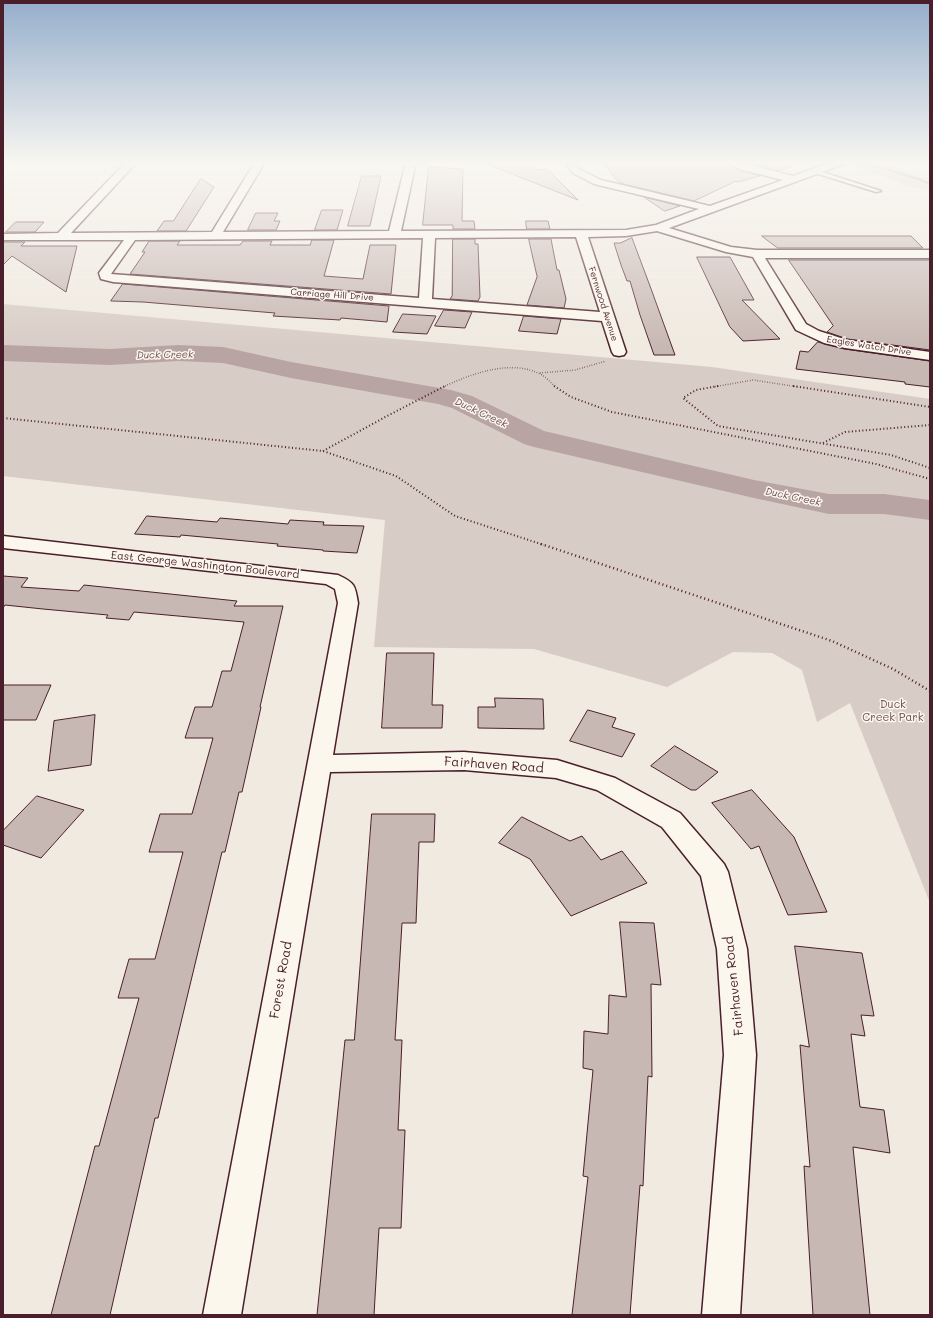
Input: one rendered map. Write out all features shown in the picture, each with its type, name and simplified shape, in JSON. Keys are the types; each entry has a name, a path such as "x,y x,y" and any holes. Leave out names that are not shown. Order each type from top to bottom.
{"street":[{"path":"62,236 74,224"},
{"path":"215,236 223,224"},
{"path":"394,235 397,224"},
{"path":"3,237 581,234 626,233 658,228 671,224"},
{"path":"658,228 730,250 757,254 930,254"},
{"path":"425,302 429,234"},
{"name":"Fernwood Avenue","path":"581,234 619,352"},
{"name":"Carriage Hill Drive","path":"132,236 105,273 105,276 113,278 608,317"},
{"name":"Eagles Watch Drive","path":"757,254 801,327 810,334 844,344 930,356"},
{"name":"East George Washington Boulevard","path":"3,542 331,579 345,586 348,603 340,646"},
{"name":"Forest Road","path":"222,1315 340,646"},
{"name":"Fairhaven Road","path":"319,764 464,761 557,769 606,784 671,820 714,872 732,949 740,1054 721,1315"}],"path":[{"path":"323,451 396,410 458,379 476,373 500,369 525,370 540,373 566,372 586,368 610,359 619,352"},
{"path":"540,373 560,390 579,400 612,412 876,464 930,479"},
{"path":"930,407 754,380 696,390 683,398 718,426 892,455 930,468"},
{"path":"3,418 323,451 396,476 455,516 832,641 893,669 930,691"},
{"path":"822,443 845,432 930,425"},
{"path":"712,432 718,426"}],"green space":[{"name":"Duck Creek Park","path":"3,304 712,367 930,399 930,903 850,703 817,722 802,670 772,653 733,652 667,687 534,649 374,647 385,520 3,476"}],"building":[{"path":"14,224 43,224 35,232 6,232"},
{"path":"162,224 191,224 186,231 157,231"},
{"path":"251,224 279,224 276,230 248,230"},
{"path":"317,224 339,224 337,230 315,230"},
{"path":"349,224 371,224 370,226 348,226"},
{"path":"423,224 474,224 475,229 453,229 453,225 423,225"},
{"path":"526,224 549,224 550,229 527,229"},
{"path":"762,236 911,236 923,248 778,248"},
{"path":"632,238 675,355 654,355 630,281 627,281 614,243 620,243"},
{"path":"453,239 475,239 475,244 478,244 480,297 478,301 450,299 452,296"},
{"path":"529,239 551,239 557,270 559,270 566,299 564,308 527,305 537,277"},
{"path":"312,240 334,240 324,276 363,279 370,245 396,245 391,294 130,274 145,252 142,252 149,241 180,241 177,245 240,245 243,241 272,241 270,245 310,245"},
{"path":"3,242 25,242 21,246 77,246 66,292 12,256 3,265"},
{"path":"697,257 730,257 754,300 742,300 780,339 743,341 730,327"},
{"path":"789,260 930,260 930,350 847,339 827,332 833,326"},
{"path":"123,284 389,306 387,322 341,318 340,320 273,316 275,313 143,302 111,301"},
{"path":"444,310 472,312 465,328 435,326"},
{"path":"403,314 436,316 427,334 393,332"},
{"path":"524,316 561,319 557,334 519,331"},
{"path":"818,342 845,349 930,361 930,387 905,384 905,382 796,369 800,351 808,352"},
{"path":"147,516 217,522 220,518 288,524 290,520 324,522 323,525 364,526 357,553 323,551 277,546 278,544 181,535 180,537 135,534"},
{"path":"3,576 28,578 21,587 79,591 84,585 237,601 234,606 283,606 242,792 239,792 225,852 222,852 158,1118 155,1118 110,1315 51,1315 95,1146 99,1146 139,998 118,998 129,959 155,959 183,852 149,852 160,814 192,814 213,738 185,738 195,707 212,707 222,671 231,671 244,622 134,612 129,620 106,618 108,615 5,605 3,608"},
{"path":"387,653 434,653 432,705 443,705 442,728 382,728"},
{"path":"3,685 51,685 36,720 3,720"},
{"path":"495,698 543,699 544,729 478,728 478,707 495,707"},
{"path":"588,710 616,718 612,727 635,734 622,757 570,741"},
{"path":"95,715 91,765 48,771 54,721"},
{"path":"675,746 718,772 696,790 691,790 651,766"},
{"path":"752,790 794,837 827,912 788,915 759,846 751,849 712,803"},
{"path":"37,796 84,810 41,858 3,845 3,831"},
{"path":"372,814 435,814 434,842 419,842 416,923 402,923 395,1040 402,1040 398,1130 405,1130 401,1228 379,1228 374,1315 317,1315 345,1040 354,1040"},
{"path":"522,817 570,841 582,836 601,860 622,851 647,883 571,916 530,859 499,843"},
{"path":"620,922 654,923 661,985 651,984 652,1077 648,1076 643,1186 640,1185 630,1315 572,1315 588,1177 583,1176 593,1070 583,1068 584,1031 608,1034 609,995 626,997"},
{"path":"795,946 862,953 874,1016 861,1015 865,1036 851,1034 860,1107 884,1110 890,1153 853,1147 870,1315 813,1315 804,1166 810,1167 800,1045 809,1047"}],"waterway":[{"name":"Duck Creek","path":"3,353 110,357 178,353 223,355 291,370 441,396 462,402 534,438 754,489 829,504 884,504 930,510"}]}
